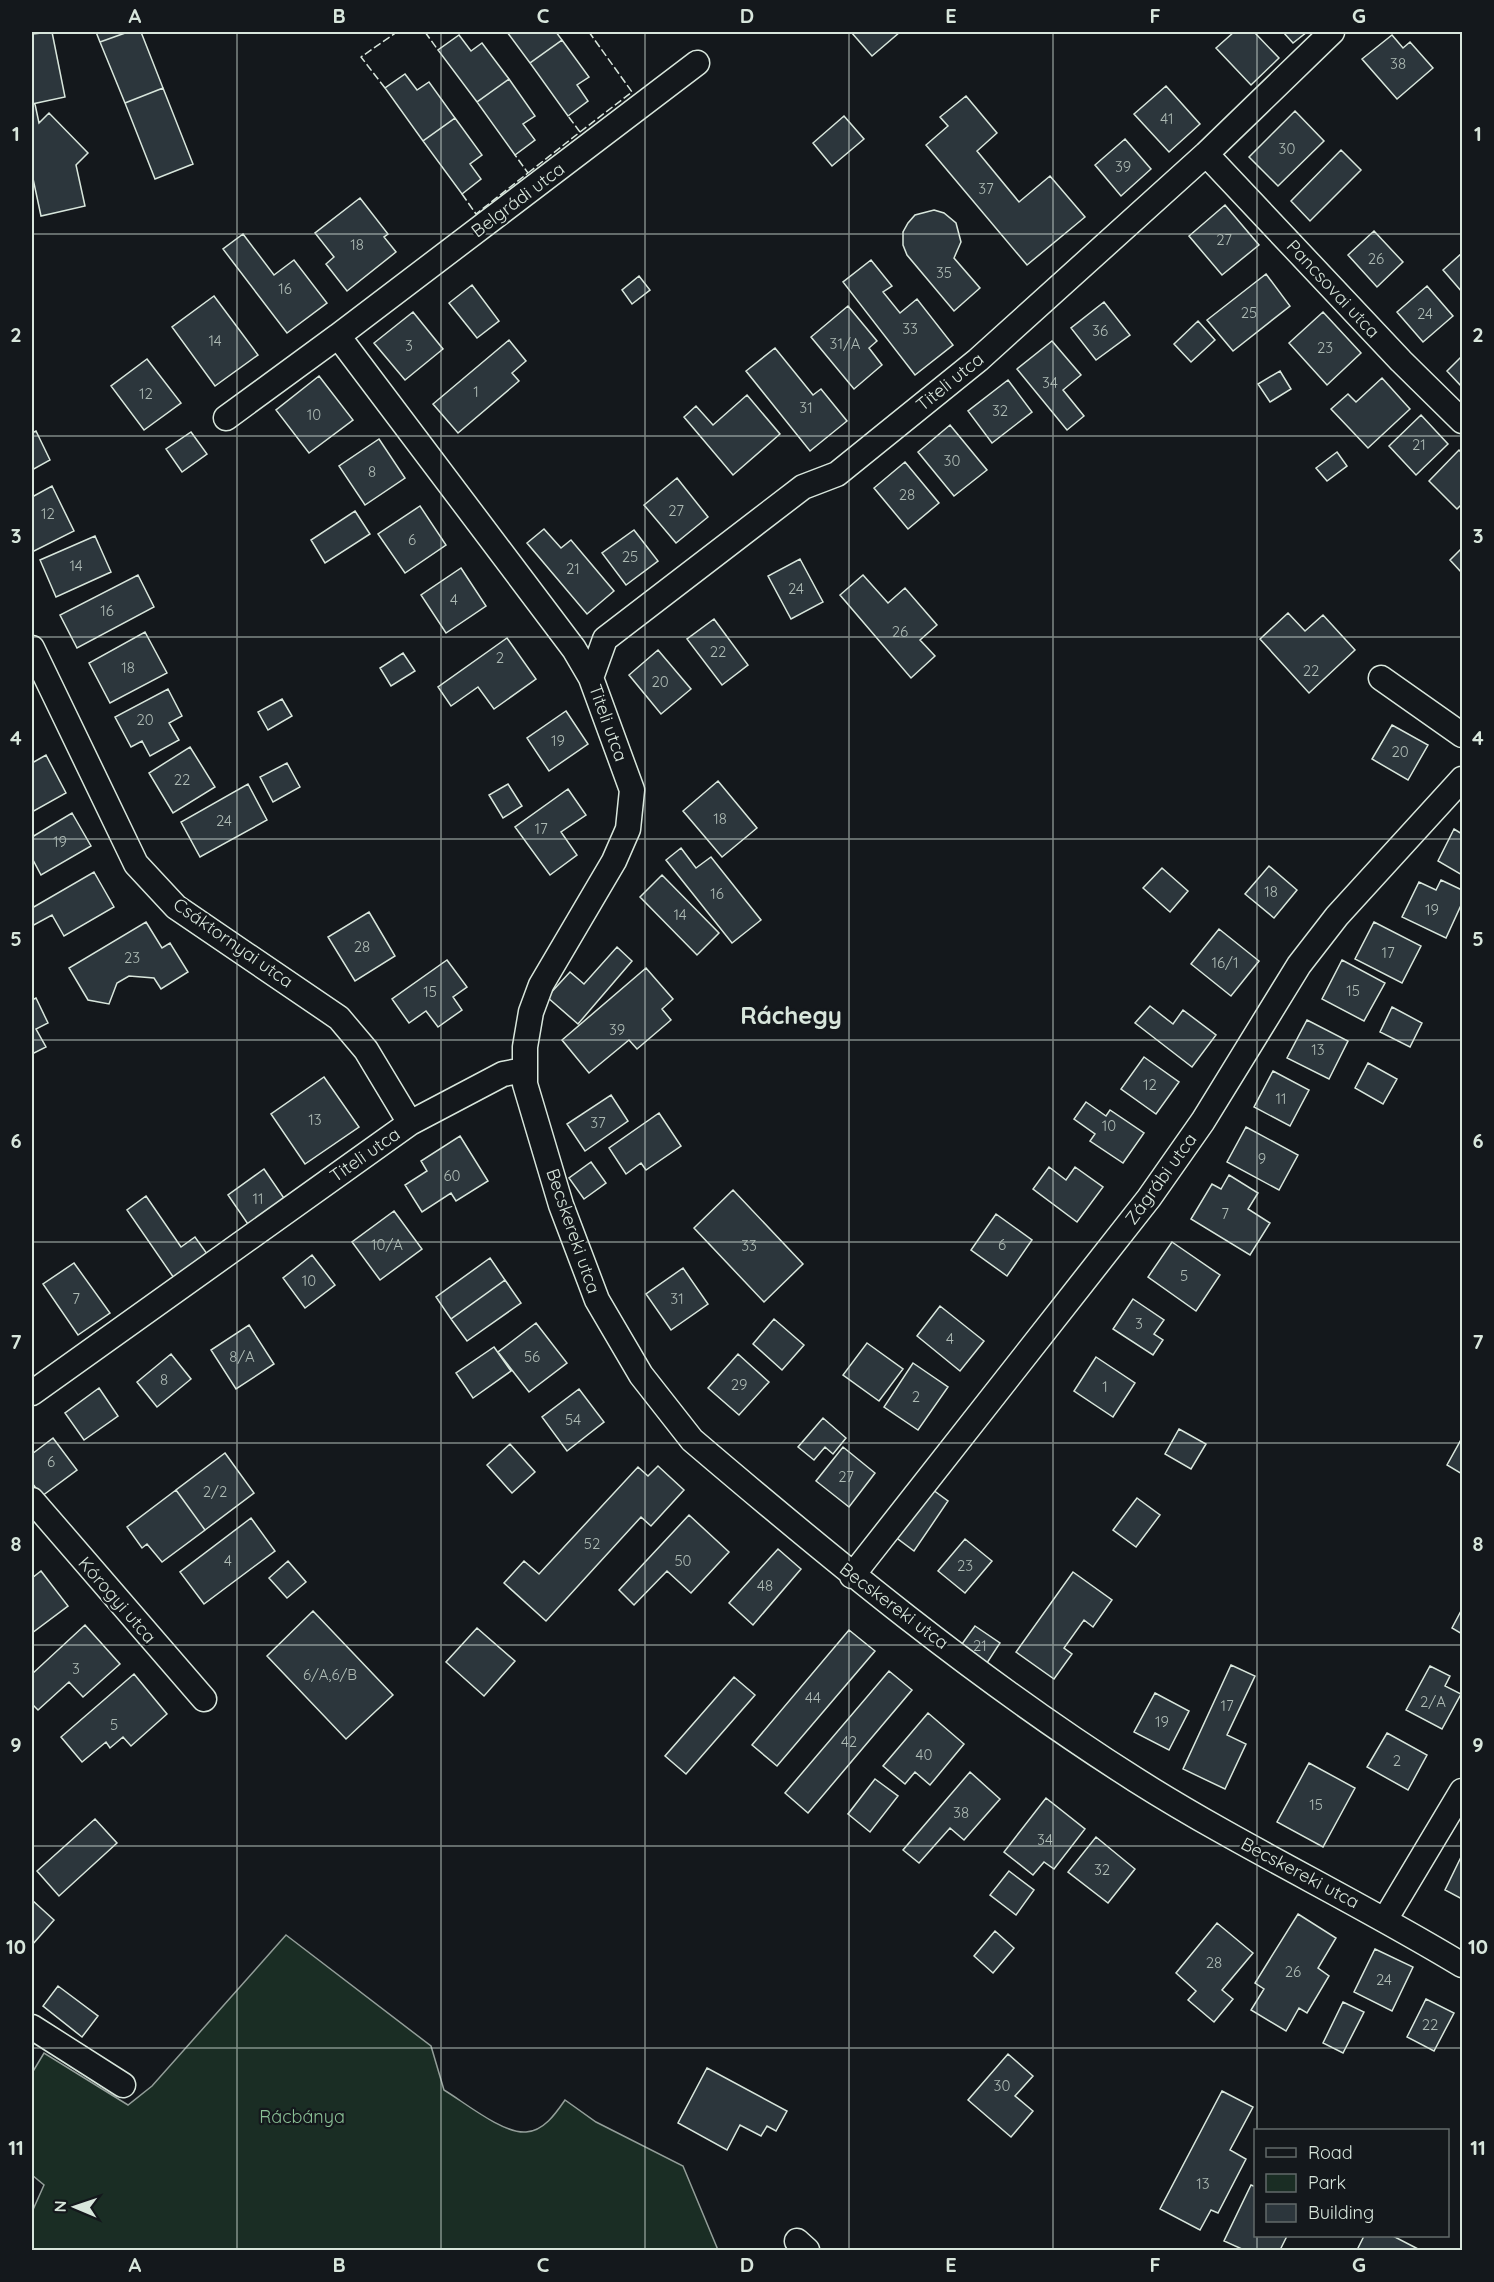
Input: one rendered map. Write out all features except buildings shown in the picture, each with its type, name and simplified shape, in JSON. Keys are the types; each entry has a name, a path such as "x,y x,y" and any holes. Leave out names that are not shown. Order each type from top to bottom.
{"street":[{"name":"Titeli utca","path":"32,1393 410,1123 503,1074 524,1070 531,1012 541,985 614,861 628,829 632,790 591,678 605,639 802,487 837,474 978,360 1206,154 1332,32"},
{"name":"Belgrádi utca","path":"226,418 338,336 697,63"},
{"name":"Pancsovai utca","path":"1206,154 1401,361 1462,421"},
{"path":"338,336 574,648 591,678"},
{"name":"Csáktornyai utca","path":"32,648 136,864 176,907 339,1018 366,1050 410,1123"},
{"path":"1380,678 1462,735"},
{"name":"Zágrábi utca","path":"852,1576 1149,1198 1203,1121 1299,965 1337,916 1462,779"},
{"name":"Becskereki utca","path":"524,1070 525,1084 561,1205 597,1300 641,1375 693,1440 852,1576 1042,1718 1217,1829 1386,1918 1462,1965"},
{"name":"Kórogyi utca","path":"32,1500 204,1699"},
{"path":"1386,1918 1462,1791"},
{"path":"32,2027 123,2085"}],"green space":[{"name":"Rácbánya","path":"286,1935 431,2046 444,2090 495,2123 517,2131 532,2131 544,2125 565,2100 596,2122 683,2166 718,2250 32,2250 32,2212 44,2185 32,2175 32,2073 44,2053 128,2105 152,2086"}],"fence":[{"path":"385,88 361,57 397,32"},
{"path":"425,32 438,50"},
{"path":"580,132 632,92 589,32"},
{"path":"528,173 580,132 568,116"},
{"path":"462,194 476,214 528,173 515,155"}],"district":[{"name":"Ráchegy","path":"791,1016"}]}
